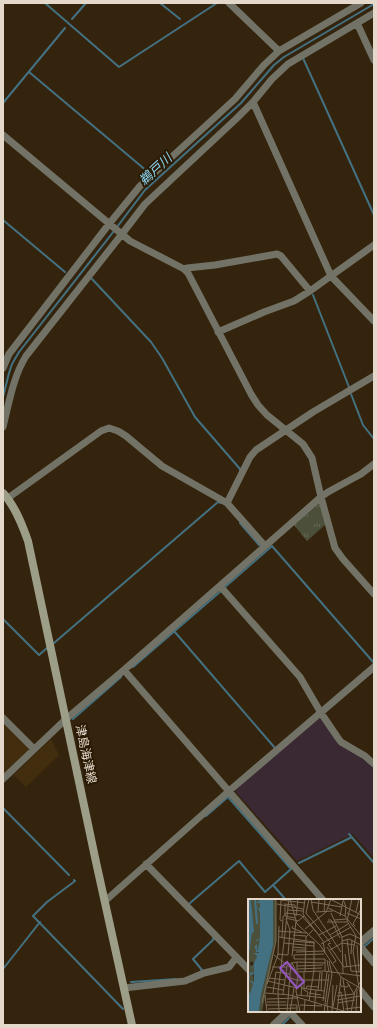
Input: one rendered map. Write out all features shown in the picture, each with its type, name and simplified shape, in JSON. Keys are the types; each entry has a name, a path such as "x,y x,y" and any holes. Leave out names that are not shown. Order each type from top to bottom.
{"main road":[{"name":"津島海津線","path":"5,495 14,508 28,541 132,1025"}],"street":[{"path":"229,3 279,51"},
{"path":"3,368 9,354 140,186 235,99 264,65 279,51 361,3"},
{"path":"3,427 11,392 23,361 121,233 152,196 253,102 272,79 288,64 374,13"},
{"path":"357,23 374,60"},
{"path":"253,102 331,276 374,321"},
{"path":"3,136 130,241 184,269 188,273 258,405 267,415 304,444 312,458 335,548 374,594"},
{"path":"218,332 294,301 374,245"},
{"path":"184,269 277,254 282,256 310,291"},
{"path":"227,503 254,452 313,412 374,376"},
{"path":"5,495 101,431 109,428 126,436 162,466 227,503 265,546"},
{"path":"3,779 66,719 328,492 361,474 374,464"},
{"path":"220,586 300,677 321,713 341,742 365,756 374,764"},
{"path":"105,901 229,791 374,667"},
{"path":"124,670 322,899"},
{"path":"3,718 34,749"},
{"path":"146,864 248,969"},
{"path":"361,942 374,931"},
{"path":"361,947 374,963"},
{"path":"124,988 185,981 204,973 229,967 236,958"},
{"path":"361,991 374,1007"},
{"path":"274,1025 288,1012"},
{"path":"290,1012 302,1025"}],"shaded area":[{"path":"321,717 338,742 363,757 374,766 374,858 353,834 297,861 236,792 236,788"},
{"path":"3,720 31,748 3,776"},
{"path":"51,739 59,755 26,787 14,775"}],"green space":[{"path":"321,502 326,524 307,541 294,525"}],"waterway":[{"path":"45,3 119,67 217,3"},
{"path":"72,19 86,3"},
{"path":"160,3 180,19"},
{"name":"鵜戸川","path":"117,227 145,190 241,103 274,65 284,57 374,4"},
{"path":"3,103 65,28"},
{"path":"303,58 374,215"},
{"path":"29,72 148,172"},
{"path":"3,220 65,272"},
{"name":"鵜戸川","path":"3,397 12,364 19,352 114,231"},
{"path":"92,279 151,342 162,358 195,417 240,470"},
{"path":"313,295 349,387"},
{"path":"351,394 363,425 374,439"},
{"path":"54,643 218,502 221,503"},
{"path":"240,523 259,545"},
{"path":"225,587 272,546 374,663"},
{"path":"133,667 221,591"},
{"path":"3,619 39,655 47,648"},
{"path":"174,631 275,748"},
{"path":"73,719 121,677"},
{"path":"206,816 228,797 291,869 273,885"},
{"path":"3,808 69,875"},
{"path":"349,834 374,863"},
{"path":"299,863 352,837"},
{"path":"190,903 239,861 265,892 273,885 285,899"},
{"path":"74,880 75,881 47,902 33,916 123,1009"},
{"path":"3,969 40,922"},
{"path":"201,971 202,970 193,959 214,939 213,938"},
{"path":"365,946 374,938"},
{"path":"131,982 176,979"},
{"path":"282,1025 289,1018"}]}
